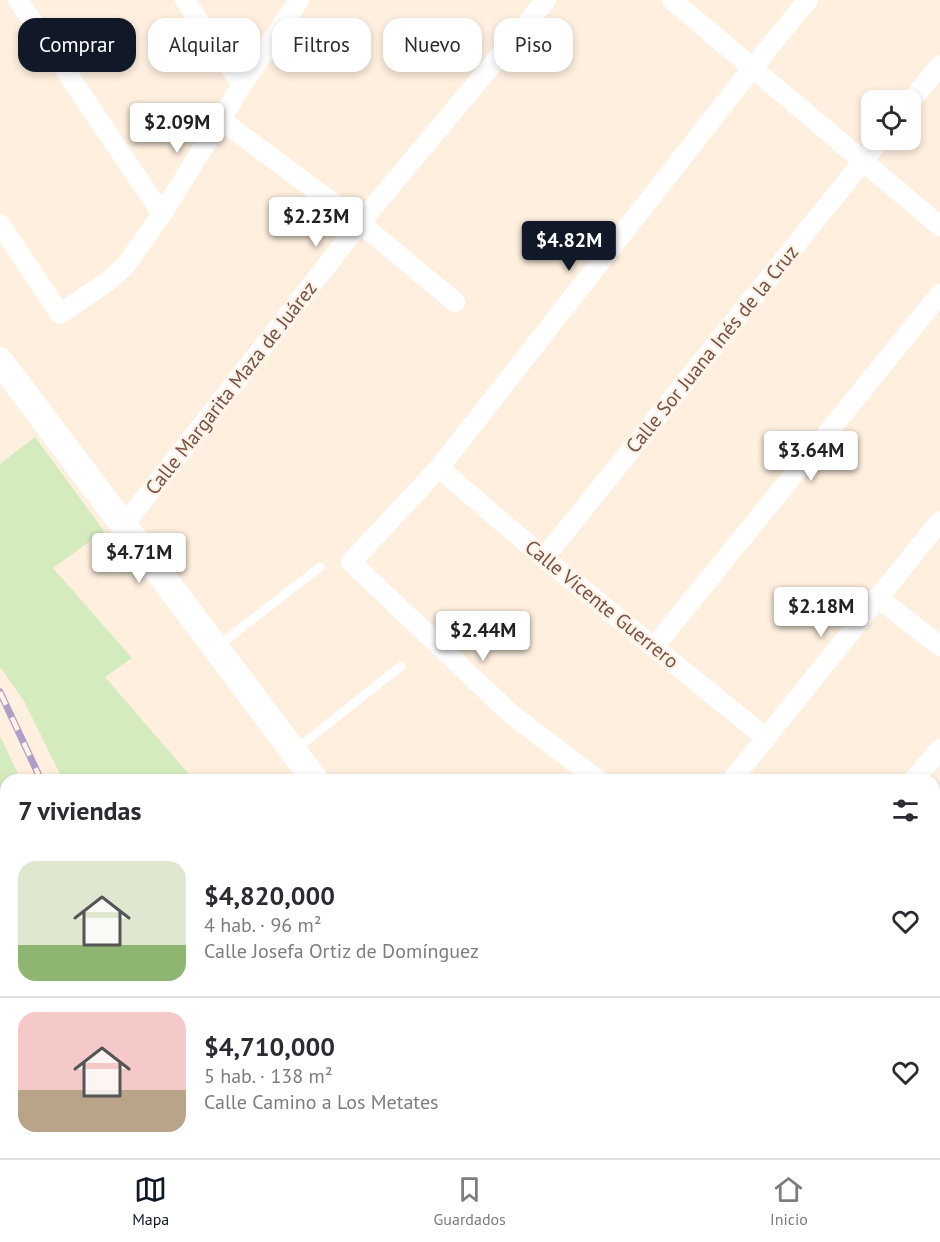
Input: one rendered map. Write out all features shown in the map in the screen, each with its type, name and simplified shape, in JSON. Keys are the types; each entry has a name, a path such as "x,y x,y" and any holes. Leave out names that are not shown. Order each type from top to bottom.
{"street":[{"path":"18,0 162,214"},
{"path":"186,0 242,85"},
{"path":"0,224 60,314 108,281 126,265 162,214 242,85 299,0"},
{"name":"Calle Margarita Maza de Juárez","path":"123,526 360,223 546,0"},
{"path":"672,0 940,226"},
{"path":"590,774 512,715 351,562 439,468 808,0"},
{"path":"920,90 940,66"},
{"path":"221,120 360,223 455,302"},
{"name":"Calle Sor Juana Inés de la Cruz","path":"544,558 871,150"},
{"path":"654,647 940,294"},
{"path":"0,361 310,774"},
{"name":"Calle Vicente Guerrero","path":"439,468 544,558 766,738"},
{"path":"737,774 940,520"},
{"path":"877,597 940,646"},
{"path":"919,774 940,749"}],"lane":[{"path":"215,648 320,567"},
{"path":"294,752 401,666"}],"green space":[{"path":"35,437 104,531 53,568 132,658 105,677 189,774 60,774 24,701 0,667 0,464"},
{"path":"0,736 18,774 0,774"}],"railway":[{"path":"0,692 38,774"}]}
